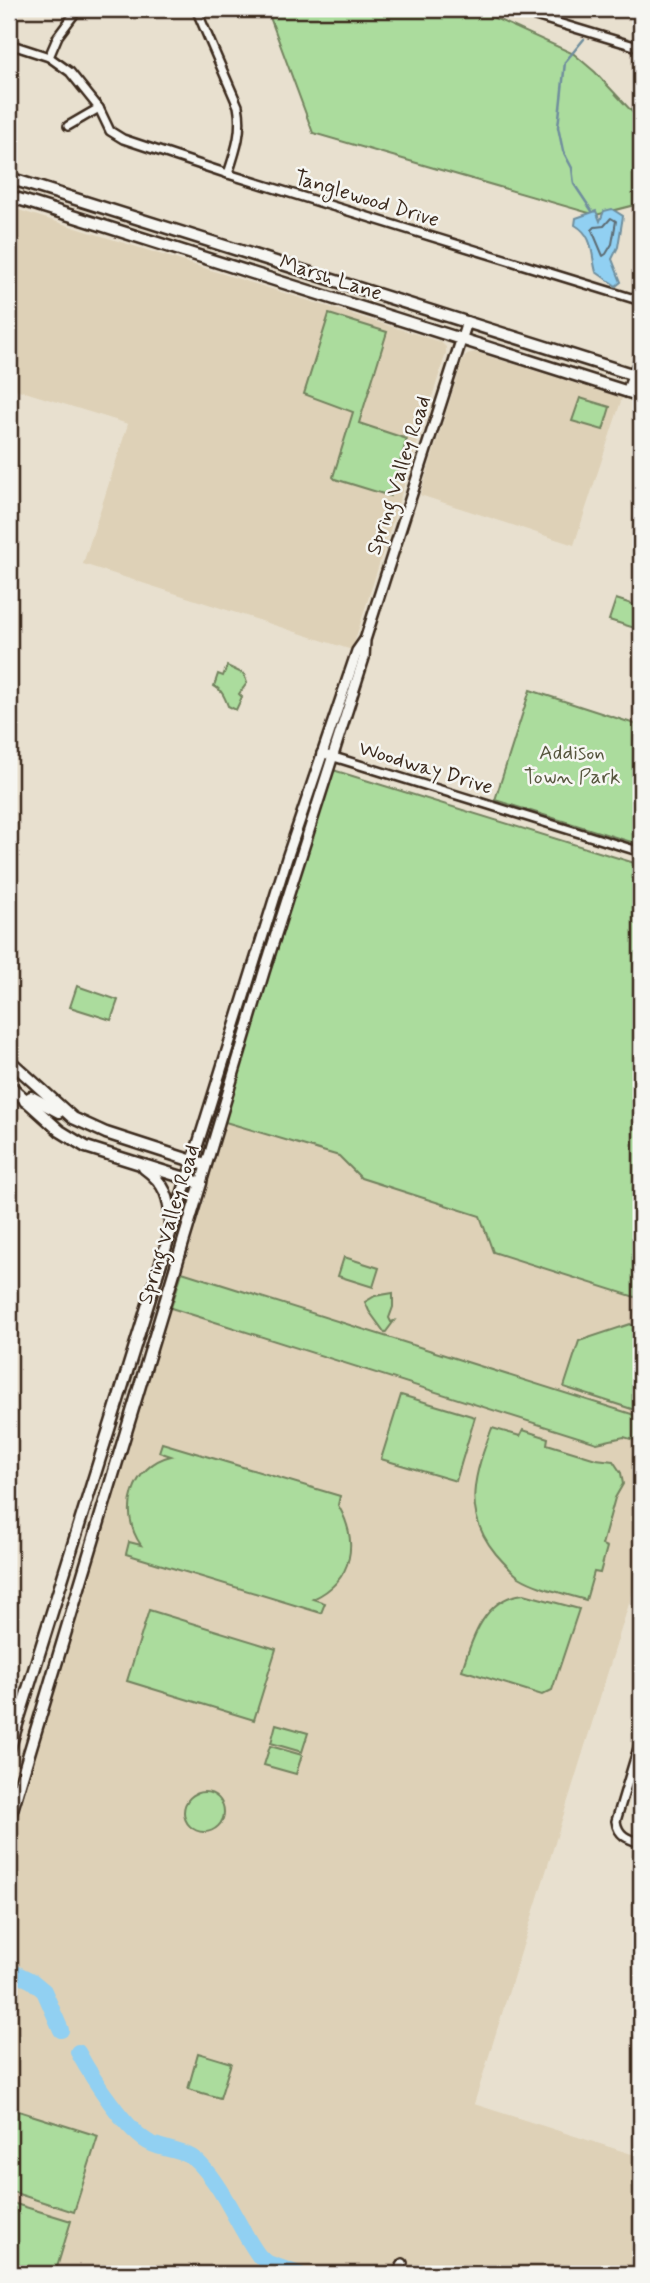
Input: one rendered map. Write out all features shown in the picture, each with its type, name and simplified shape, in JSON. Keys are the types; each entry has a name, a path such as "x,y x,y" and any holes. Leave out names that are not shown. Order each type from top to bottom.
{"main road":[{"name":"Marsh Lane","path":"9,178 637,376"},
{"path":"20,200 26,183"},
{"name":"Marsh Lane","path":"9,196 641,396"},
{"path":"258,274 263,257"},
{"path":"9,1060 66,1114"},
{"path":"9,1085 60,1131 77,1142 201,1183"},
{"path":"25,1101 35,1097 90,1127 205,1165"},
{"path":"138,1164 159,1181 165,1190 170,1202 170,1236"},
{"name":"Spring Valley Road","path":"9,1750 187,1179"},
{"name":"Spring Valley Road","path":"9,1820 201,1183"},
{"path":"142,1319 158,1324"}],"street":[{"path":"196,9 238,106 238,144 229,174"},
{"path":"512,9 641,48"},
{"path":"49,57 58,36 73,16"},
{"name":"Tanglewood Drive","path":"9,44 49,57 78,79 115,135 229,174 641,301"},
{"path":"68,126 99,108"},
{"name":"Spring Valley Road","path":"201,1183 364,658 365,640 467,322"},
{"path":"627,391 637,376 641,356"},
{"name":"Spring Valley Road","path":"187,1179 321,753 357,651 365,640"},
{"name":"Woodway Drive","path":"321,753 641,852"},
{"path":"641,1738 616,1821 617,1829 623,1837 641,1843"}],"shaded area":[{"path":"9,207 441,342 446,347 352,650 83,564 128,424 9,387"},
{"path":"475,352 622,398 574,545 420,495 462,362 467,354"},
{"path":"222,1121 339,1156 361,1178 480,1216 493,1252 641,1299 641,1417 182,1272 204,1200 214,1144"},
{"path":"171,1308 597,1443 624,1437 641,1442 641,1565 474,2104 641,2157 641,2274 9,2274 9,1846 30,1779 39,1735"}],"green space":[{"path":"267,9 475,9 574,54 595,72 637,117 635,205 596,215 313,133"},
{"path":"329,314 387,332 359,423 407,439 390,496 333,477 353,412 304,394"},
{"path":"580,398 610,407 603,430 572,421"},
{"path":"616,599 641,607 641,630 609,620"},
{"path":"227,666 244,674 247,683 239,694 242,697 236,710 228,706 221,692 214,686 218,674 223,676"},
{"name":"Addison Town Park","path":"530,690 641,726 641,845 495,800"},
{"path":"333,770 641,865 641,1299 493,1252 480,1216 361,1178 339,1156 222,1121"},
{"path":"77,986 118,1000 111,1020 70,1007"},
{"path":"344,1257 379,1268 373,1287 338,1276"},
{"path":"182,1272 641,1417 641,1442 624,1437 597,1443 171,1308"},
{"path":"393,1293 393,1307 389,1318 391,1322 394,1321 385,1333 365,1302 375,1296"},
{"path":"630,1324 641,1330 641,1412 564,1387 579,1341"},
{"path":"401,1395 475,1417 456,1481 381,1459"},
{"path":"492,1428 520,1436 523,1430 548,1438 547,1444 596,1459 613,1461 621,1473 623,1484 615,1498 602,1545 607,1547 600,1573 594,1572 586,1600 543,1588 519,1577 496,1554 485,1538 478,1523 475,1492 481,1461"},
{"path":"162,1443 340,1496 338,1505 349,1532 349,1558 337,1581 313,1599 325,1603 321,1613 126,1554 129,1542 141,1545 130,1519 130,1505 138,1480 158,1461 171,1456 159,1452"},
{"path":"524,1594 579,1609 552,1690 542,1695 462,1670 470,1645 490,1611 511,1597"},
{"path":"149,1610 276,1649 254,1720 127,1681"},
{"path":"276,1724 308,1733 302,1752 271,1743"},
{"path":"270,1746 302,1755 296,1774 264,1765"},
{"path":"204,1792 218,1798 224,1812 218,1826 204,1832 190,1826 184,1812 190,1798"},
{"path":"198,2053 231,2063 220,2098 188,2089"},
{"path":"9,2108 98,2136 74,2212 9,2191"},
{"path":"9,2202 71,2221 55,2274 9,2274"}],"water":[{"path":"612,209 623,216 618,247 612,259 621,282 616,286 596,272 589,240 575,225 576,218 596,211 600,221 604,211"}],"waterway":[{"path":"584,39 565,62 558,127 563,151 572,168 574,184 592,211"},
{"path":"9,1970 32,1981 44,1991 61,2030"},
{"path":"78,2052 121,2116 142,2138 196,2160 210,2175 259,2256 268,2263 299,2274"}]}
